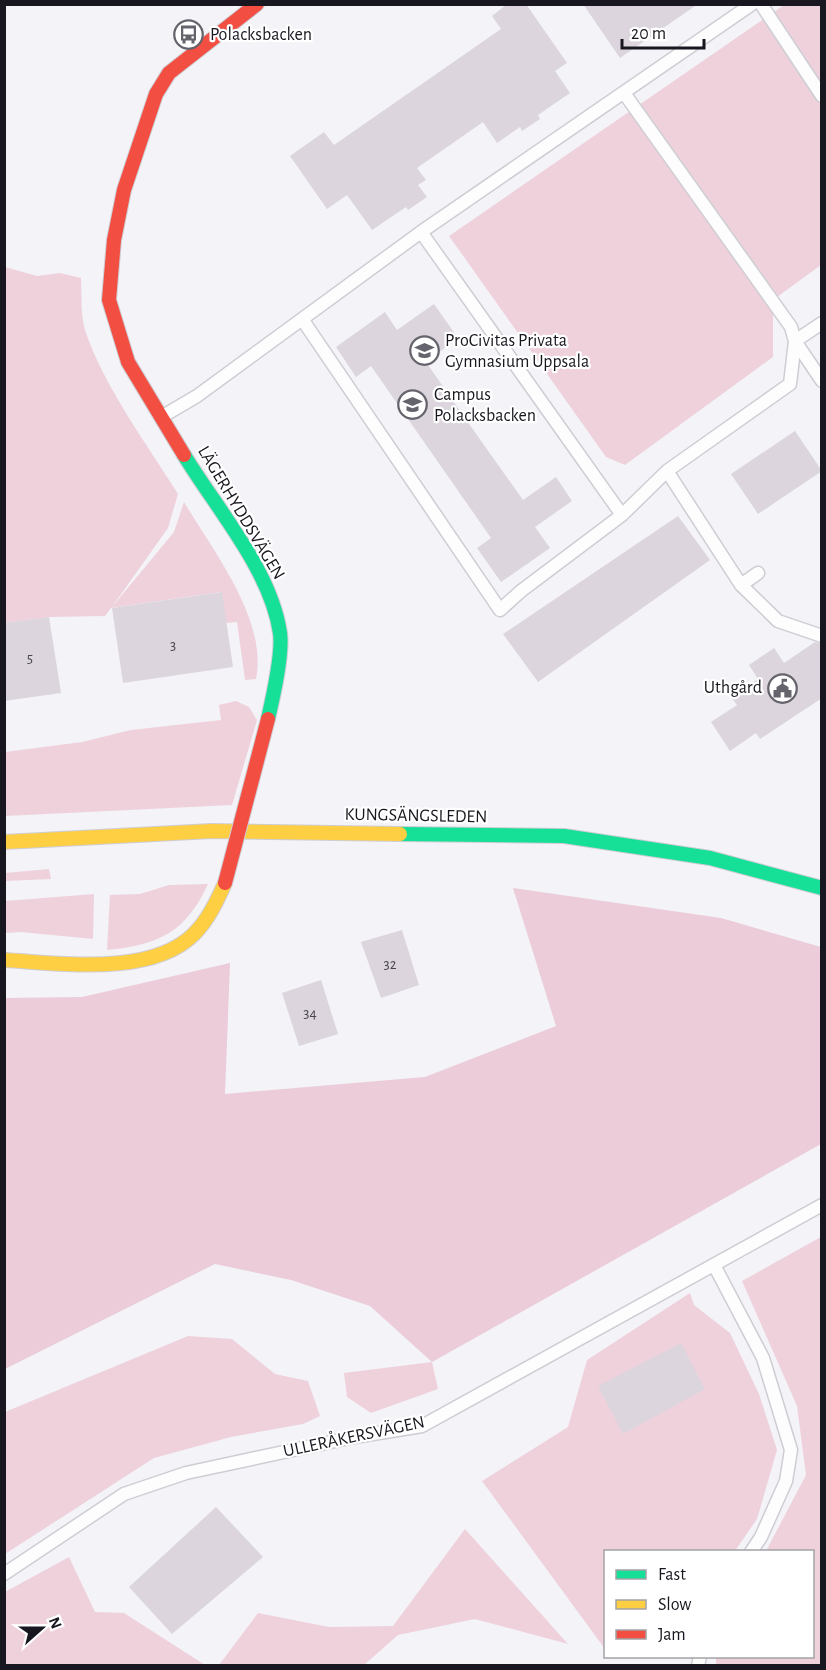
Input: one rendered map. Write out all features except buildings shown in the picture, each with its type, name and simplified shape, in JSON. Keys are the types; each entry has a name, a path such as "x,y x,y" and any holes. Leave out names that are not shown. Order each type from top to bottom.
{"street":[{"name":"LÄGERHYDDSVÄGEN","path":"4,960 116,964 157,957 192,936 214,908 225,883 274,691 280,634 269,594 236,535 192,468 128,362 109,300 114,240 124,190 156,94 170,73 257,4"},
{"name":"KUNGSÄNGSLEDEN","path":"4,842 212,831 564,836 710,858 822,888"}],"lane":[{"path":"162,416 197,396 422,232 752,4"},
{"path":"761,4 822,96"},
{"path":"624,93 791,327 795,341 822,381"},
{"path":"422,232 622,515"},
{"path":"302,319 500,610 521,591 622,515 667,471 790,384 795,341 822,323"},
{"path":"667,471 741,585 778,621 822,636"},
{"path":"741,585 758,573"},
{"name":"ULLERÅKERSVÄGEN","path":"4,1574 124,1494 186,1473 354,1437 422,1426 822,1205"},
{"path":"714,1265 762,1358 791,1450 786,1481 761,1537 752,1550"}],"shaded area":[{"path":"784,5 821,5 821,265 773,300 773,357 625,465 606,457 449,236"},
{"path":"5,267 37,276 60,273 81,278 83,319 94,353 115,395 178,494 168,528 112,607 174,532 184,502 223,564 246,610 254,633 258,656 256,679 245,680 237,622 226,623 221,592 111,608 105,616 50,617 5,623"},
{"path":"236,701 249,707 257,720 232,805 5,816 5,752 82,742 131,730 221,720 219,705"},
{"path":"49,869 51,879 5,881 5,873"},
{"path":"208,884 190,914 169,933 142,944 107,950 110,895 140,894 169,885"},
{"path":"513,888 721,918 821,947 821,1144 432,1362 370,1306 291,1280 215,1264 5,1369 5,998 82,997 230,963 225,1094 425,1077 556,1026"},
{"path":"94,894 93,939 21,932 5,933 5,901"},
{"path":"821,1237 821,1665 716,1665 716,1658 814,1658 814,1550 767,1550 806,1475 797,1406 742,1281"},
{"path":"690,1293 694,1305 730,1333 759,1394 777,1450 757,1519 736,1550 604,1550 604,1648 482,1481 568,1427 587,1360"},
{"path":"188,1336 232,1339 275,1374 308,1381 320,1416 303,1424 231,1437 154,1458 5,1554 5,1412"},
{"path":"432,1362 438,1389 371,1413 347,1397 344,1373"},
{"path":"465,1529 568,1644 475,1619 398,1635 364,1665 219,1665 258,1613 329,1627 393,1626"},
{"path":"69,1557 95,1612 124,1613 205,1665 5,1665 5,1592"}],"traffic: fast":[{"path":"184,455 241,540 266,586 275,609 281,642 268,719"},
{"path":"400,834 564,836 710,858 822,888"}],"traffic: slow":[{"path":"4,842 212,831 400,834"},
{"path":"4,960 104,964 154,957 176,948 199,929 225,883"}],"traffic: jam":[{"path":"184,455 128,362 109,300 114,240 124,190 156,94 169,73 257,4"},
{"path":"225,883 268,719"}],"place":[{"name":"Polacksbacken","path":"189,35"},
{"name":"ProCivitas Privata Gymnasium Uppsala","path":"424,351"},
{"name":"Campus Polacksbacken","path":"413,405"},
{"name":"Uthgård","path":"783,688"}]}
